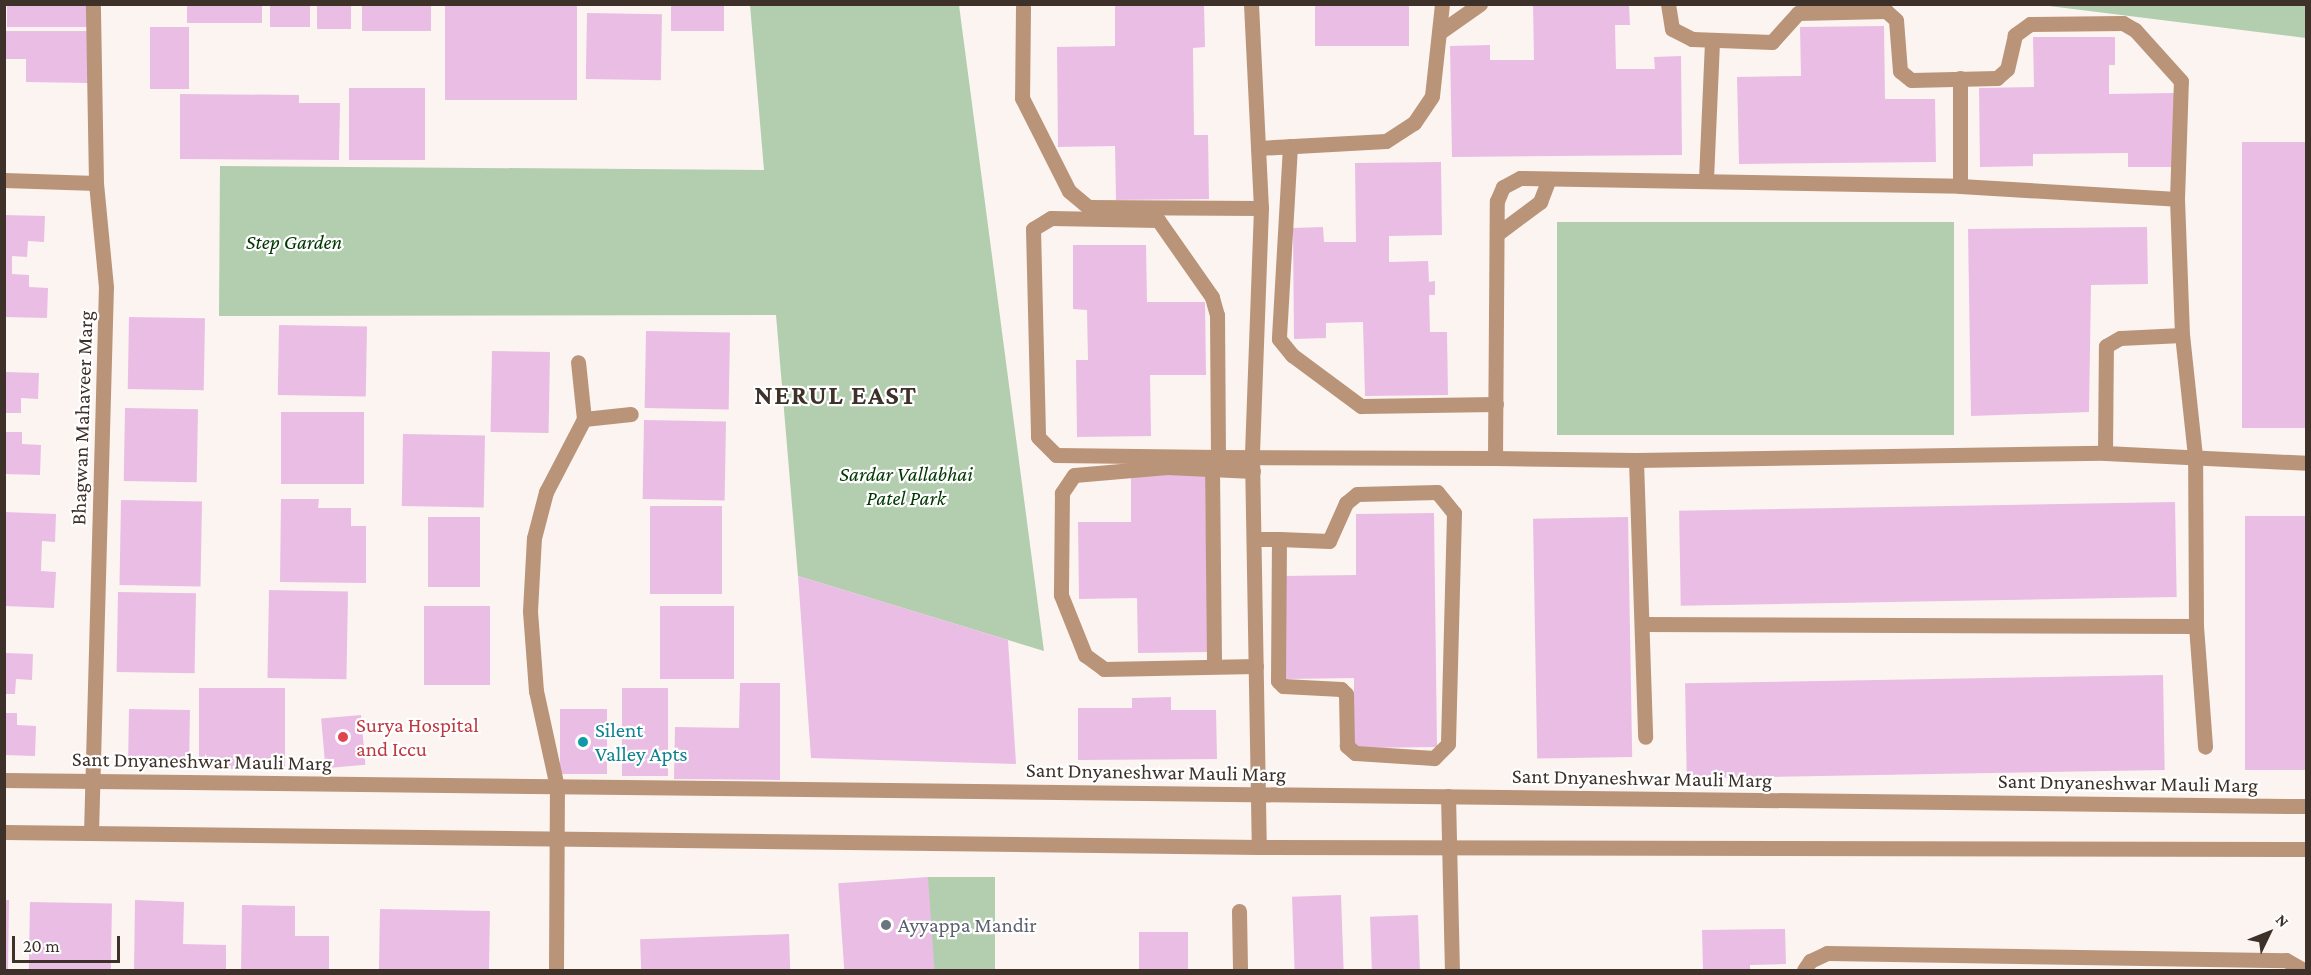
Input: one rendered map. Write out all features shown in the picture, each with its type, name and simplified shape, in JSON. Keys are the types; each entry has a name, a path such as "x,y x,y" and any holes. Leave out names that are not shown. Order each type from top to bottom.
{"street":[{"name":"Bhagwan Mahaveer Marg","path":"91,833 106,287 96,183 93,4"},
{"path":"1251,4 1261,208 1252,463 1259,847"},
{"path":"1258,148 1386,141 1414,123 1432,96 1443,4"},
{"path":"1440,32 1480,4"},
{"path":"1668,4 1672,29 1692,39 1772,42 1798,13 1887,11 1896,20 1900,71 1911,80 1996,78 2007,69 2015,35 2030,24 2122,23 2135,30 2181,81 2177,199 2182,335 2195,456 2196,626 2205,747"},
{"path":"1023,7 1022,98 1069,190 1088,207 1261,208"},
{"path":"1706,179 1712,40"},
{"path":"1960,78 1960,186"},
{"path":"1290,146 1279,339 1292,355 1361,406 1496,404"},
{"path":"1495,458 1497,201 1503,187 1520,178 1706,179 1960,186 2177,199"},
{"path":"1497,234 1540,202 1549,179"},
{"path":"4,180 96,183"},
{"path":"1214,666 1215,463 1217,315 1212,297 1158,220 1051,218 1033,229 1038,437 1056,455 1215,463 1252,463 1495,458 1636,460 2105,453 2307,463"},
{"path":"2105,453 2106,346 2120,338 2182,335"},
{"path":"556,970 557,787 536,691 530,611 534,538 546,492 584,419 578,362"},
{"path":"584,419 631,414"},
{"path":"1636,460 1644,624 1646,736"},
{"path":"1215,463 1074,475 1062,493 1061,595 1085,655 1104,669 1256,666"},
{"path":"1254,539 1279,539 1329,540 1346,503 1357,494 1437,492 1454,513 1448,744 1434,758 1355,753 1347,746 1346,694 1341,689 1283,686 1278,681 1279,539"},
{"path":"1644,624 2196,626"},
{"name":"Sant Dnyaneshwar Mauli Marg","path":"4,780 2307,806"},
{"path":"1448,796 1452,970"},
{"path":"4,832 1259,847 2307,849"},
{"path":"1239,911 1240,970"},
{"path":"1804,970 1810,962 1827,953 2286,960 2303,970"}],"green space":[{"name":"Sardar Vallabhai Patel Park","path":"750,5 959,5 1044,651 798,576 776,315 219,316 220,166 764,170"},
{"path":"2041,5 2306,5 2306,38"},
{"path":"1557,222 1954,222 1954,435 1557,435"},
{"path":"928,877 995,877 995,970 928,970"}],"building":[{"path":"187,4 262,4 262,23 187,23"},
{"path":"270,4 310,4 310,27 270,27"},
{"path":"317,4 351,4 351,29 317,29"},
{"path":"362,4 431,4 431,31 362,31"},
{"path":"445,4 577,4 577,100 445,100"},
{"path":"671,4 724,4 724,31 671,31"},
{"path":"1115,4 1204,4 1205,47 1193,48 1194,135 1208,135 1209,199 1116,200 1115,146 1058,147 1057,47 1115,46"},
{"path":"1315,4 1409,4 1409,46 1315,46"},
{"path":"1533,4 1629,4 1630,25 1615,25 1616,69 1655,69 1654,57 1681,56 1682,155 1452,157 1450,46 1490,45 1490,60 1534,60"},
{"path":"7,5 89,5 89,27 7,27"},
{"path":"587,13 662,14 661,80 586,79"},
{"path":"1884,26 1885,99 1935,99 1936,162 1739,164 1737,77 1801,76 1800,27"},
{"path":"150,27 189,27 189,89 150,89"},
{"path":"4,31 88,31 88,83 26,82 26,59 4,59"},
{"path":"2033,37 2115,37 2115,65 2109,65 2109,94 2174,93 2175,167 2128,167 2128,153 2033,154 2033,166 1980,167 1979,88 2034,87"},
{"path":"349,88 425,88 425,160 349,160"},
{"path":"180,94 299,95 299,103 340,103 339,160 180,159"},
{"path":"2242,142 2306,142 2306,428 2242,428"},
{"path":"1441,162 1442,235 1389,236 1389,262 1428,261 1429,282 1435,281 1435,295 1429,295 1430,332 1447,332 1448,395 1365,396 1363,322 1326,323 1326,338 1294,339 1293,228 1323,227 1324,242 1356,242 1355,163"},
{"path":"4,215 45,216 44,242 28,241 27,257 12,256 12,274 29,275 29,287 48,288 47,318 4,317"},
{"path":"2147,227 2148,284 2091,285 2089,412 1971,416 1968,229"},
{"path":"1073,245 1146,245 1147,302 1205,302 1206,375 1150,375 1151,436 1077,437 1076,360 1088,360 1087,310 1073,309"},
{"path":"129,317 205,318 204,390 128,389"},
{"path":"279,325 367,327 366,397 278,395"},
{"path":"646,331 730,332 729,409 645,408"},
{"path":"492,351 550,352 549,433 491,432"},
{"path":"4,372 39,373 38,399 21,398 21,413 4,413"},
{"path":"125,408 198,409 197,482 124,481"},
{"path":"281,412 364,412 364,484 281,484"},
{"path":"644,420 726,421 725,500 643,499"},
{"path":"4,432 22,432 22,444 41,445 40,475 4,474"},
{"path":"403,434 485,435 484,507 402,506"},
{"path":"1131,475 1205,475 1208,652 1138,653 1137,598 1079,599 1078,522 1131,522"},
{"path":"281,499 319,499 318,508 351,508 351,526 366,526 366,583 280,582"},
{"path":"121,500 202,501 201,586 120,585"},
{"path":"2175,502 2177,597 1681,606 1679,511"},
{"path":"650,506 722,506 722,594 650,594"},
{"path":"4,512 56,514 55,542 42,541 41,571 56,572 54,608 4,606"},
{"path":"1434,513 1437,747 1354,748 1354,678 1284,679 1283,576 1356,575 1356,514"},
{"path":"2245,516 2306,516 2306,770 2245,770"},
{"path":"428,517 480,517 480,587 428,587"},
{"path":"1628,517 1632,757 1537,759 1533,519"},
{"path":"798,576 1008,640 1016,764 811,758"},
{"path":"269,590 348,591 346,679 267,678"},
{"path":"118,592 196,593 195,673 117,672"},
{"path":"424,606 490,606 490,685 424,685"},
{"path":"660,606 734,606 734,679 660,679"},
{"path":"4,653 33,654 32,680 16,679 15,694 4,694"},
{"path":"2163,675 2165,770 1687,778 1685,683"},
{"path":"740,683 780,683 780,780 674,779 675,727 739,728"},
{"path":"199,688 285,688 285,769 199,769"},
{"path":"622,688 668,688 668,776 622,776"},
{"path":"1171,697 1171,710 1216,710 1217,759 1078,760 1078,708 1132,708 1132,698"},
{"path":"129,709 190,710 189,768 128,767"},
{"name":"Silent Valley Apts","path":"560,709 607,709 607,774 560,774"},
{"path":"4,713 17,713 17,725 36,726 35,756 4,755"},
{"path":"361,715 365,765 326,768 321,718"},
{"name":"Ayyappa Mandir","path":"928,877 934,970 844,970 838,883"},
{"path":"1341,895 1344,970 1295,970 1292,897"},
{"path":"4,900 9,900 8,970 4,970"},
{"path":"135,900 184,902 183,944 226,945 226,970 134,970"},
{"path":"30,902 112,903 111,970 29,970"},
{"path":"242,905 295,906 295,936 329,936 329,970 241,970"},
{"path":"380,909 490,911 489,970 379,970"},
{"path":"1418,915 1420,970 1372,970 1370,917"},
{"path":"1785,929 1786,964 1750,965 1750,970 1703,970 1702,930"},
{"path":"1139,932 1188,932 1188,970 1139,970"},
{"path":"789,934 790,970 641,970 640,939"}],"place":[{"name":"Surya Hospital and Iccu","path":"343,737"},
{"name":"Silent Valley Apts","path":"583,742"},
{"name":"Ayyappa Mandir","path":"886,925"}],"district":[{"name":"NERUL EAST","path":"836,396"}],"park label":[{"name":"Step Garden","path":"294,242"}]}
